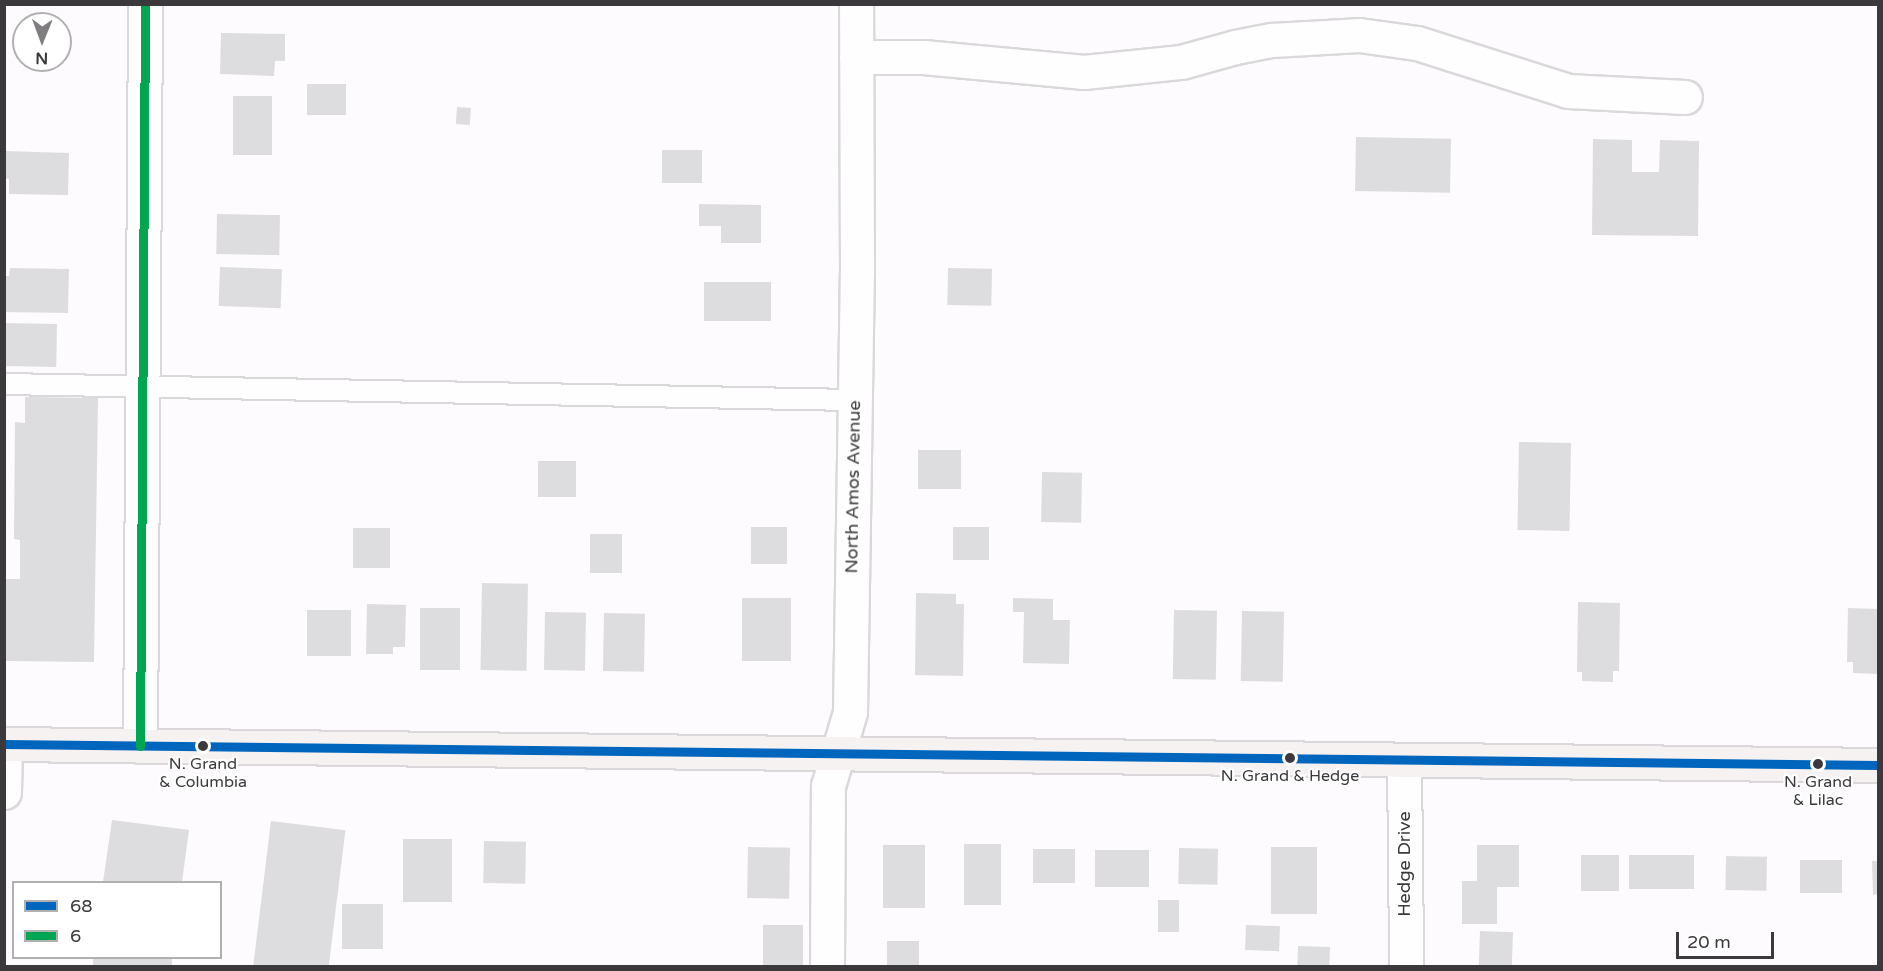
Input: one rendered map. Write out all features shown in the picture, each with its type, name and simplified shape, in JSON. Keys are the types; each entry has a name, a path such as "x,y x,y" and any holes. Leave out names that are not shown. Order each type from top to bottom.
{"main road":[{"path":"5,744 1878,765"}],"street":[{"path":"140,746 145,4"},
{"name":"North Amos Avenue","path":"827,966 828,786 850,712 856,4"},
{"path":"856,57 923,57 1084,72 1182,63 1235,47 1272,40 1359,35 1417,43 1568,91 1685,97"},
{"path":"4,792 5,744"},
{"name":"Hedge Drive","path":"1404,761 1406,966"}],"lane":[{"path":"4,384 854,400"}],"building":[{"path":"221,33 285,34 285,61 275,61 274,76 220,74"},
{"path":"307,84 346,84 346,115 307,115"},
{"path":"233,96 272,96 272,155 233,155"},
{"path":"457,107 471,108 470,125 456,124"},
{"path":"1356,137 1451,139 1450,193 1355,191"},
{"path":"1593,139 1632,140 1632,172 1659,172 1660,140 1699,141 1698,236 1592,235"},
{"path":"662,150 702,150 702,183 662,183"},
{"path":"4,151 69,153 68,195 9,194 9,179 4,178"},
{"path":"699,204 761,205 761,243 721,243 721,226 699,226"},
{"path":"217,214 280,215 279,255 216,254"},
{"path":"220,267 282,269 281,308 219,306"},
{"path":"10,268 69,269 68,313 4,312 4,276 9,276"},
{"path":"948,268 992,269 991,306 947,305"},
{"path":"704,282 771,282 771,321 704,321"},
{"path":"5,323 57,324 56,367 4,366"},
{"path":"25,397 98,398 94,662 4,661 4,579 20,579 20,540 14,539 15,422 25,423"},
{"path":"1519,442 1571,443 1569,531 1517,530"},
{"path":"918,450 961,450 961,489 918,489"},
{"path":"538,461 576,461 576,497 538,497"},
{"path":"1042,472 1082,473 1081,523 1041,522"},
{"path":"751,527 787,527 787,564 751,564"},
{"path":"953,527 989,527 989,560 953,560"},
{"path":"353,528 390,528 390,568 353,568"},
{"path":"590,534 622,534 622,573 590,573"},
{"path":"482,583 528,584 526,671 480,670"},
{"path":"916,593 956,594 956,604 964,604 963,676 915,675"},
{"path":"742,598 791,598 791,661 742,661"},
{"path":"1013,598 1053,599 1053,620 1070,620 1069,664 1023,663 1024,612 1013,612"},
{"path":"1578,602 1620,603 1619,671 1613,671 1613,682 1582,681 1582,672 1577,672"},
{"path":"367,604 406,605 405,647 393,647 393,654 366,654"},
{"path":"420,608 460,608 460,670 420,670"},
{"path":"1848,608 1878,609 1878,674 1853,673 1853,662 1847,662"},
{"path":"307,610 351,610 351,656 307,656"},
{"path":"1174,610 1217,611 1216,680 1173,679"},
{"path":"1242,611 1284,612 1283,682 1241,681"},
{"path":"545,612 586,613 585,671 544,670"},
{"path":"604,613 645,614 644,672 603,671"},
{"path":"112,820 189,830 182,881 103,881"},
{"path":"271,821 345,830 329,966 253,966"},
{"path":"403,839 452,839 452,902 403,902"},
{"path":"484,841 526,842 525,884 483,883"},
{"path":"964,844 1001,844 1001,905 964,905"},
{"path":"883,845 925,845 925,908 883,908"},
{"path":"1477,845 1519,845 1519,887 1497,887 1497,924 1462,924 1462,881 1477,881"},
{"path":"748,847 790,848 789,899 747,898"},
{"path":"1271,847 1317,847 1317,914 1271,914"},
{"path":"1179,848 1218,849 1217,885 1178,884"},
{"path":"1033,849 1075,849 1075,883 1033,883"},
{"path":"1095,850 1149,850 1149,887 1095,887"},
{"path":"1581,855 1619,855 1619,891 1581,891"},
{"path":"1629,855 1694,855 1694,889 1629,889"},
{"path":"1726,856 1767,857 1766,891 1725,890"},
{"path":"1800,860 1842,860 1842,893 1800,893"},
{"path":"1872,861 1878,861 1878,894 1873,895"},
{"path":"1158,900 1179,900 1179,932 1158,932"},
{"path":"342,904 383,904 383,949 342,949"},
{"path":"763,925 803,925 803,966 763,966"},
{"path":"1246,925 1280,926 1279,951 1245,950"},
{"path":"1480,931 1513,932 1512,966 1479,966"},
{"path":"887,941 919,941 919,966 887,966"},
{"path":"1298,946 1330,947 1329,966 1297,966"},
{"path":"93,959 172,959 172,966 93,966"}],"transit line":[{"name":"6","path":"140,746 145,4"},
{"name":"68","path":"4,744 1878,765"}],"place":[{"name":"N. Grand & Columbia","path":"203,746"},
{"name":"N. Grand & Hedge","path":"1290,758"},
{"name":"N. Grand & Lilac","path":"1818,764"}]}
